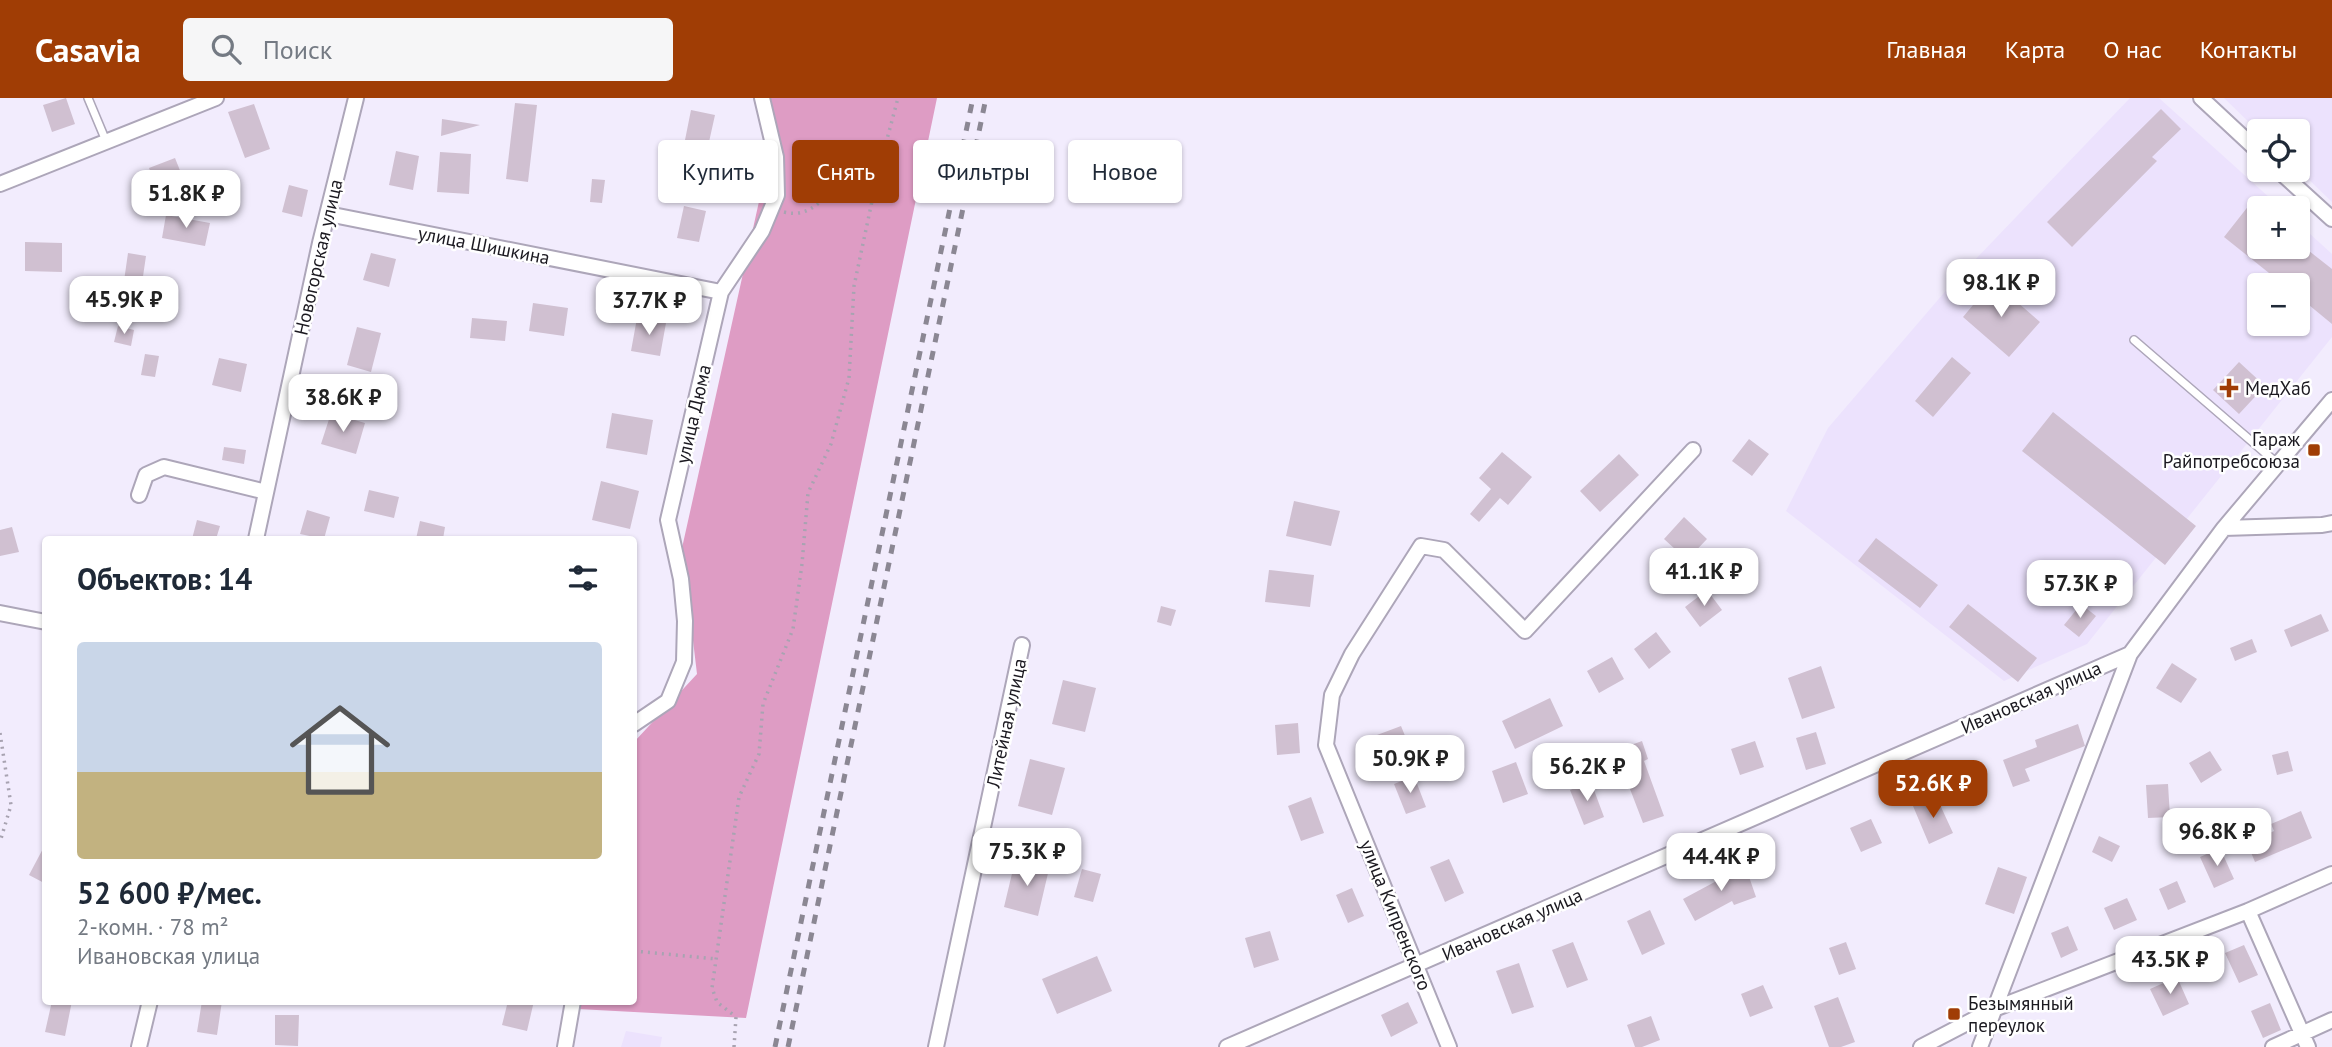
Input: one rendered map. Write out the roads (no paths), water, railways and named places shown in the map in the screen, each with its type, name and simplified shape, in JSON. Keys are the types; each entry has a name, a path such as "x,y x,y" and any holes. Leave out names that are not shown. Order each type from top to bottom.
{"street":[{"path":"0,184 216,98"},
{"name":"Новогорская улица","path":"257,536 317,256 356,98"},
{"name":"улица Дюма","path":"637,722 668,701 684,662 685,621 682,590 668,520 721,292 762,231 777,195 776,157 762,98"},
{"path":"2201,98 2247,141"},
{"path":"2291,182 2332,219"},
{"name":"улица Шишкина","path":"328,214 721,292"},
{"name":"Ивановская улица","path":"1227,1047 2130,654 2224,528 2332,400"},
{"name":"улица Кипренского","path":"1449,1047 1326,744 1332,695 1352,654 1421,545 1444,550 1525,631 1693,450"},
{"path":"139,495 146,475 164,467 266,492"},
{"path":"2224,528 2332,523"},
{"path":"0,612 42,621"},
{"name":"Литейная улица","path":"936,1047 1022,645"},
{"path":"1980,1047 2130,654"},
{"path":"1921,1047 1994,1009 2248,911 2332,874"},
{"path":"2248,911 2305,1040"},
{"path":"139,1047 149,1005"},
{"path":"565,1047 572,1005"},
{"path":"2273,1047 2305,1040 2332,1020"}],"lane":[{"path":"88,98 106,141"},
{"path":"2134,340 2278,464"}],"railway":[{"path":"775,1047 973,98"},
{"path":"788,1047 986,98"}],"place":[{"name":"МедХаб","path":"2229,388"},
{"name":"Гараж Райпотребсоюза","path":"2314,450"},
{"name":"Безымянный переулок","path":"1954,1014"}]}
